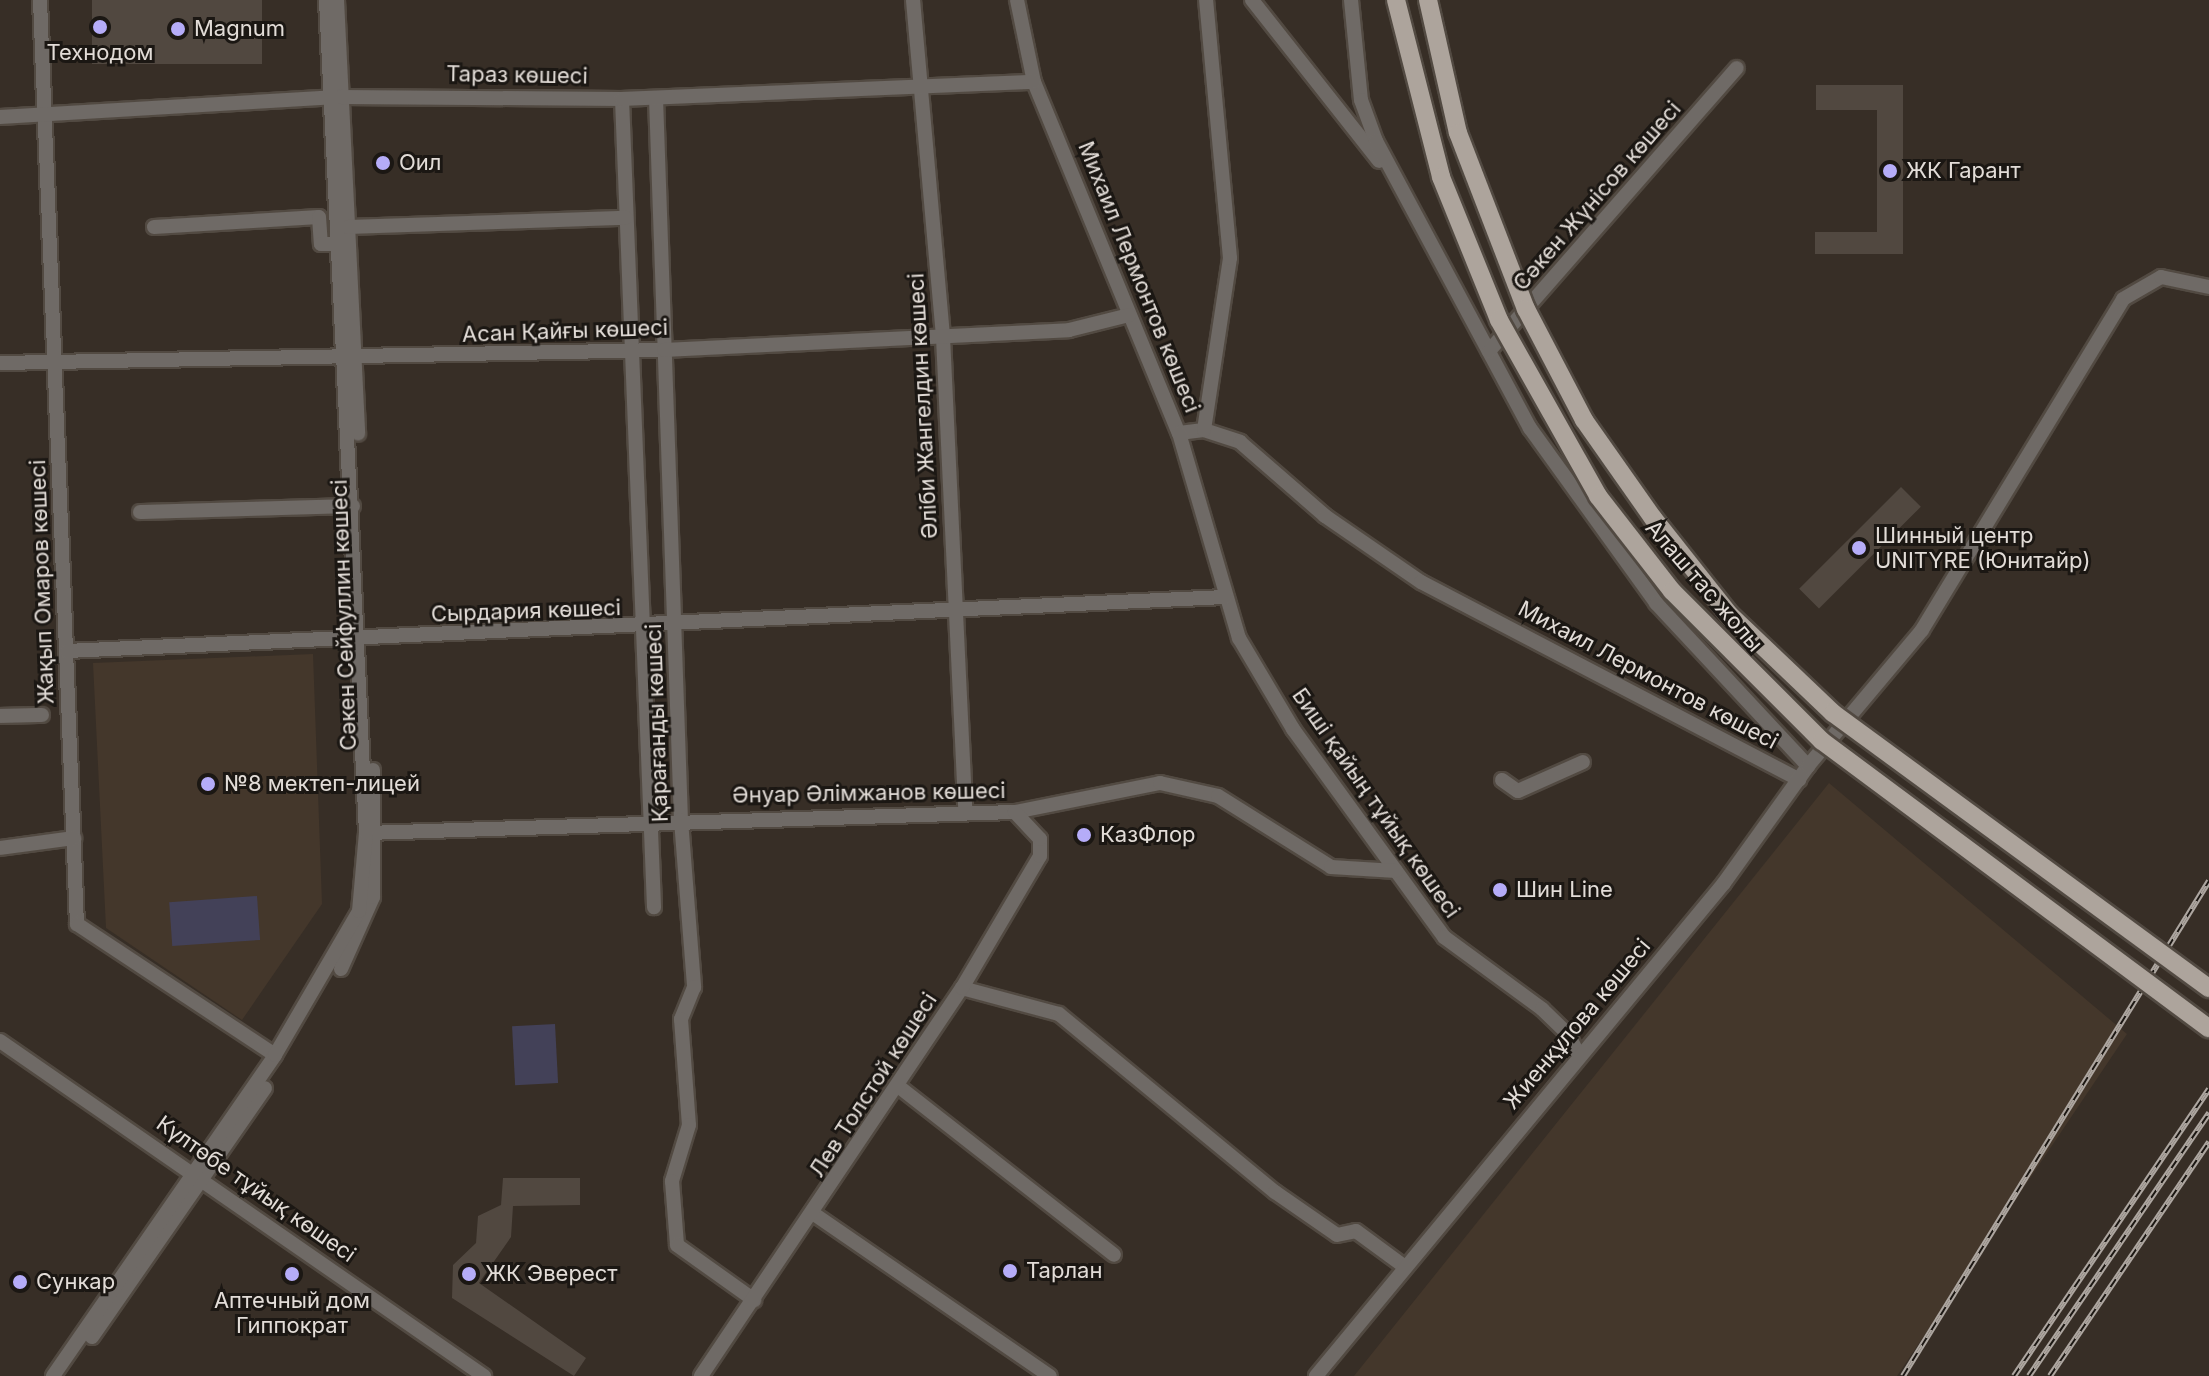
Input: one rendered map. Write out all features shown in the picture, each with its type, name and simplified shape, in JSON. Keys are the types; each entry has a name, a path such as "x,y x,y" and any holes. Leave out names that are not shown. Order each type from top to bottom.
{"main road":[{"name":"Алаш тас жолы","path":"1396,0 1441,177 1499,320 1598,496 1672,591 1822,741 2209,1028"},
{"name":"Алаш тас жолы","path":"1428,0 1458,133 1514,283 1584,420 1653,518 1730,615 1833,713 2209,988"}],"street":[{"name":"Жақып Омаров көшесі","path":"40,0 77,924 275,1055"},
{"name":"Сәкен Сейфуллин көшесі","path":"326,0 348,227 353,506 363,640"},
{"name":"Сәкен Сейфуллин көшесі","path":"64,1376 351,953 373,897 350,361 338,244 335,98 337,0"},
{"name":"Әліби Жангелдин көшесі","path":"913,0 943,337 965,811"},
{"name":"Михаил Лермонтов көшесі","path":"1017,0 1034,82 1179,433 1204,430 1270,463 1325,516 1421,582 1799,780"},
{"path":"1204,430 1230,258 1206,0"},
{"path":"1252,0 1400,187"},
{"path":"1351,0 1361,100 1400,187 1530,428 1656,603 1808,766"},
{"name":"Сәкен Жүнісов көшесі","path":"1489,351 1737,68"},
{"name":"Тараз көшесі","path":"0,117 335,98 622,99 1034,82"},
{"name":"Қарағанды көшесі","path":"656,98 677,627 681,820 694,987 681,1019 689,1125 672,1181 677,1245 754,1300"},
{"name":"Қарағанды көшесі","path":"622,99 639,629 654,907"},
{"path":"154,227 319,217 321,244 338,244"},
{"path":"348,227 626,218"},
{"name":"Жиенқұлова көшесі","path":"1316,1376 1579,1056 1808,766 1922,630 2123,299 2161,277 2209,287"},
{"name":"Асан Қайғы көшесі","path":"0,363 350,361 664,350 1069,330 1129,315"},
{"name":"Биші қайың тұйық көшесі","path":"1179,433 1199,483 1239,638 1293,729 1444,937 1542,1009 1568,1034 1579,1056"},
{"name":"Сәкен Сейфуллин көшесі","path":"140,512 353,506"},
{"name":"Сырдария көшесі","path":"67,651 639,629 1226,597"},
{"path":"0,716 42,715"},
{"path":"1502,780 1518,791 1583,762"},
{"name":"Әнуар Әлімжанов көшесі","path":"371,833 647,821 1015,812 1071,796 1187,786 1235,805 1331,867 1396,871"},
{"name":"Лев Толстой көшесі","path":"701,1376 814,1214 962,988 1040,856 1040,839 1015,812"},
{"name":"Сәкен Сейфуллин көшесі","path":"53,1376 200,1176 354,924 371,833"},
{"path":"0,848 74,838"},
{"path":"962,988 1059,1014 1275,1192 1337,1235 1356,1231 1405,1267"},
{"name":"Күлтөбе тұйық көшесі","path":"0,1041 200,1176 484,1376"},
{"path":"898,1086 1114,1255"},
{"path":"814,1214 1050,1376"}],"shaded area":[{"name":"№8 мектеп-лицей","path":"313,654 322,904 242,1020 106,928 93,663"},
{"path":"1829,783 2127,1034 1897,1376 1354,1376"},
{"path":"257,896 260,940 172,946 169,902"},
{"path":"555,1024 558,1083 515,1085 512,1026"}],"building":[{"name":"Magnum","path":"92,0 262,0 262,64 92,64"},
{"name":"ЖК Гарант","path":"1816,85 1903,85 1903,254 1815,254 1815,232 1877,232 1877,110 1816,110"},
{"name":"Шинный центр UNITYRE (Юнитайр)","path":"1901,487 1921,507 1819,609 1799,589"},
{"name":"ЖК Эверест","path":"503,1178 580,1178 580,1205 513,1206 511,1237 479,1283 586,1358 574,1376 452,1298 453,1265 476,1243 478,1216 501,1205"}],"railway":[{"path":"1903,1376 2209,881"},
{"path":"2014,1376 2209,1089"},
{"path":"2029,1376 2209,1113"},
{"path":"2050,1376 2209,1142"}],"place":[{"name":"Технодом","path":"100,27"},
{"name":"Magnum","path":"178,29"},
{"name":"Оил","path":"383,163"},
{"name":"ЖК Гарант","path":"1890,171"},
{"name":"Шинный центр UNITYRE (Юнитайр)","path":"1859,548"},
{"name":"№8 мектеп-лицей","path":"208,784"},
{"name":"КазФлор","path":"1084,835"},
{"name":"Шин Line","path":"1500,890"},
{"name":"Тарлан","path":"1010,1271"},
{"name":"Аптечный дом Гиппократ","path":"292,1274"},
{"name":"ЖК Эверест","path":"469,1274"},
{"name":"Сункар","path":"20,1282"}]}
